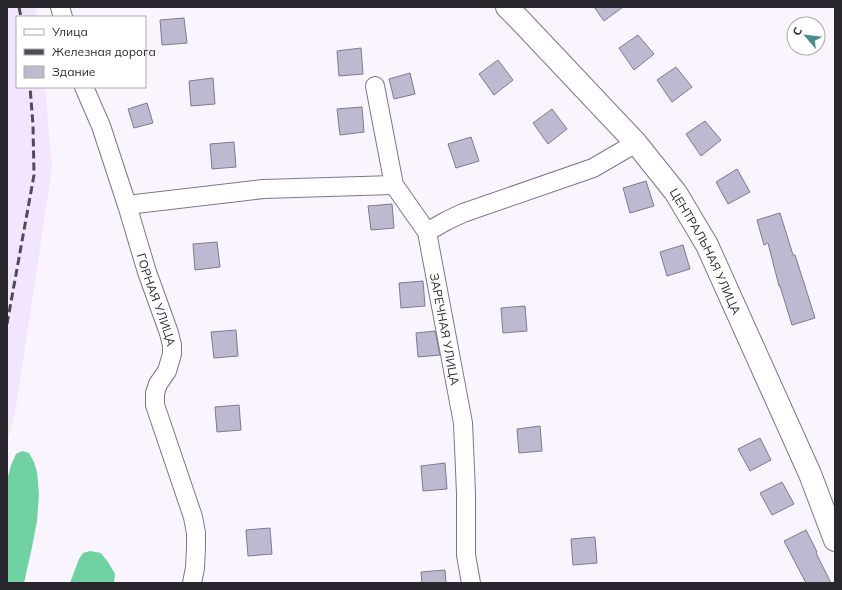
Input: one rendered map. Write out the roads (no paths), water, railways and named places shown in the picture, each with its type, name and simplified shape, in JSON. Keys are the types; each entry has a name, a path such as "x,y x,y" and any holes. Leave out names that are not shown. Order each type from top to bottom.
{"street":[{"name":"ЦЕНТРАЛЬНАЯ УЛИЦА","path":"506,7 636,143 676,193 708,246 810,474 835,540"},
{"name":"ЗАРЕЧНАЯ УЛИЦА","path":"375,86 394,185 427,232 463,423 466,493 466,555 471,583"},
{"name":"ГОРНАЯ УЛИЦА","path":"84,88 101,126 172,345 172,354 167,371 158,384 155,393 155,405 193,518 196,533 196,548 195,568 192,583"},
{"path":"427,232 463,213 593,168 636,143"},
{"path":"127,205 263,189 394,185"}],"railway":[{"path":"19,7 21,16"},
{"path":"7,324 34,175 33,125 30,88"}]}
